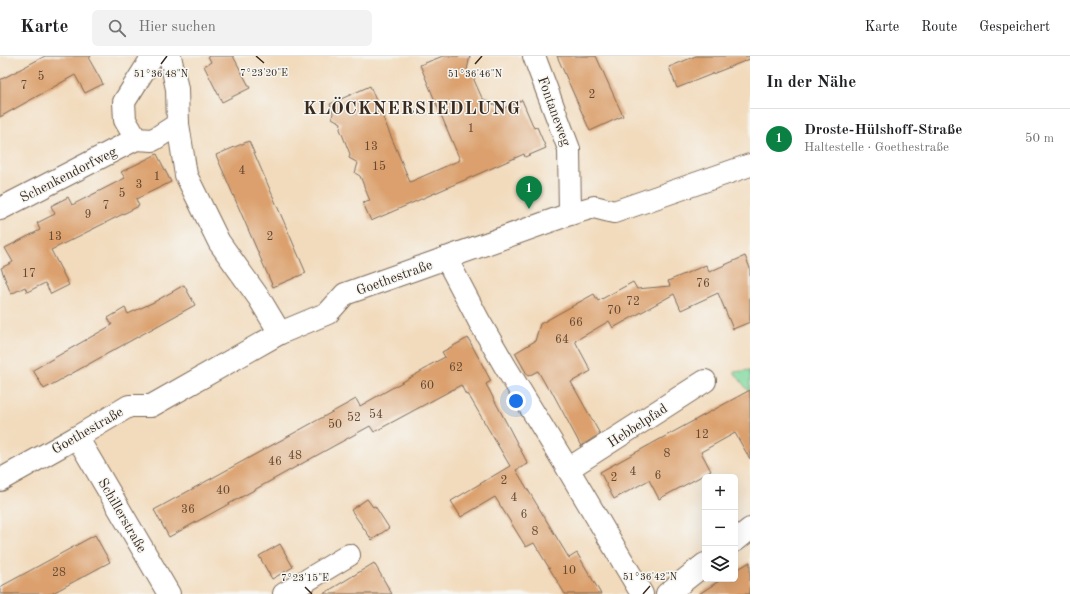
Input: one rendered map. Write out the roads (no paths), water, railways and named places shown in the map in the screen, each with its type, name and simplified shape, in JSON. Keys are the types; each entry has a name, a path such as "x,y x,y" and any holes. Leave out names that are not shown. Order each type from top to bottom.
{"street":[{"path":"153,56 124,102 125,120 136,139 153,140 178,124"},
{"path":"170,56 177,89 178,124 186,175 219,242 259,298 280,333"},
{"name":"Fontaneweg","path":"534,56 570,149 570,214"},
{"name":"Schenkendorfweg","path":"0,209 136,139"},
{"name":"Goethestraße","path":"0,480 129,406 151,406 280,333 328,313 345,294 570,214 594,207 614,212 750,165"},
{"path":"446,258 490,340 642,594"},
{"name":"Hebbelpfad","path":"568,469 705,381"},
{"name":"Schillerstraße","path":"77,437 168,594"},
{"path":"738,539 750,529"},
{"path":"284,594 349,555"},
{"path":"667,594 702,566"}],"place":[{"name":"Droste-Hülshoff-Straße","path":"529,209"}],"district":[{"name":"KLÖCKNERSIEDLUNG","path":"412,108"}]}
